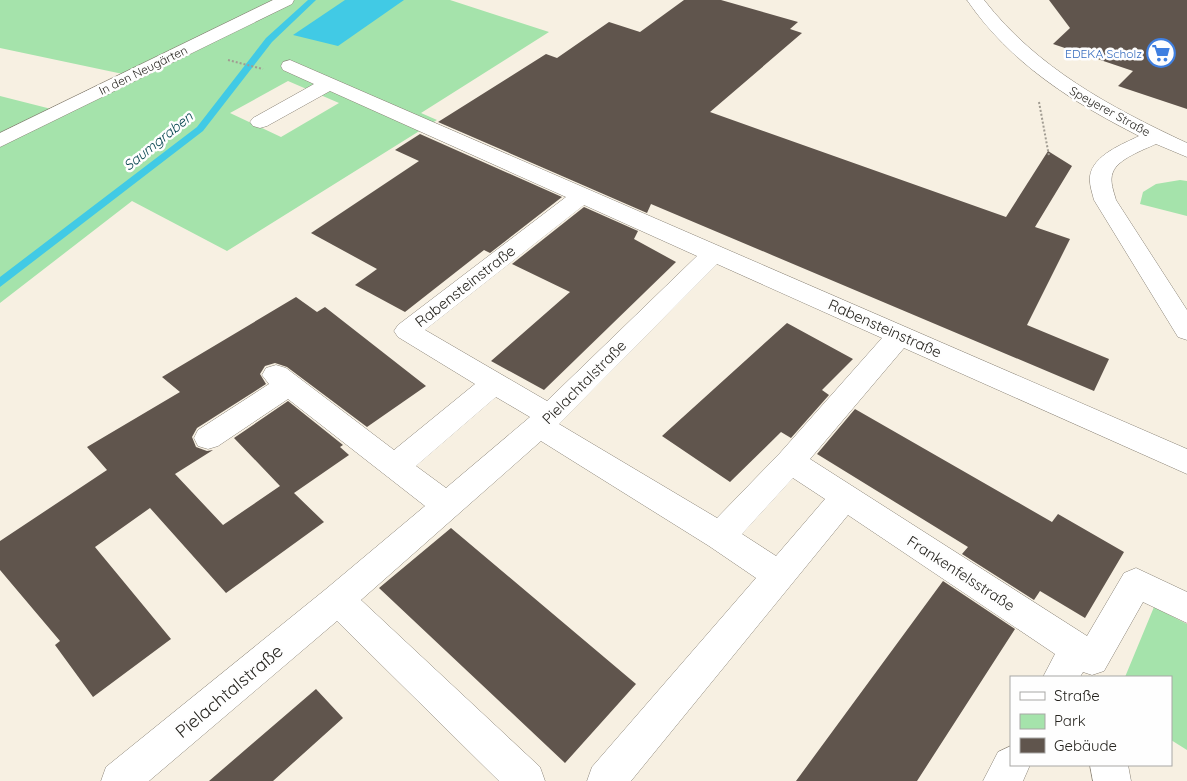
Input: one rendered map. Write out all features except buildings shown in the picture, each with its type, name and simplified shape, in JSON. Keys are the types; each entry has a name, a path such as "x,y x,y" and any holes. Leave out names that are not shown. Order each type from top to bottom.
{"street":[{"name":"In den Neugärten","path":"0,141 286,0"},
{"name":"Speyerer Straße","path":"975,0 997,30 1030,60 1085,99 1155,136"},
{"name":"Rabensteinstraße","path":"290,66 1187,462"},
{"path":"260,122 329,83"},
{"name":"Speyerer Straße","path":"1155,136 1109,162 1102,173 1101,186 1106,200 1187,331"},
{"path":"1155,136 1187,151"},
{"name":"Rabensteinstraße","path":"544,421 496,383 407,331 582,195"},
{"name":"Pielachtalstraße","path":"120,781 338,600 544,421 714,253"},
{"path":"720,536 790,461 900,335"},
{"path":"208,438 283,380 448,506"},
{"path":"395,466 496,383"},
{"path":"544,421 779,576"},
{"name":"Frankenfelsstraße","path":"790,461 845,497 1069,663 1092,659 1136,583 1187,608"},
{"path":"606,781 845,497"},
{"path":"338,600 526,781"},
{"path":"1109,766 1112,781"}],"path":[{"path":"1030,60 1049,156"},
{"path":"236,62 261,69"}],"green space":[{"path":"0,0 450,0 549,32 421,113 437,120 227,251 132,201 0,303 0,96 67,113 137,77 0,48","holes":["288,81 339,103 281,137 230,113"]},
{"path":"1180,180 1187,181 1187,216 1140,204 1143,192 1156,184"},
{"path":"1154,607 1187,624 1187,750 1172,741 1172,676 1125,676"}],"water":[{"path":"345,0 404,0 338,46 293,35"}],"waterway":[{"name":"Saumgraben","path":"0,283 200,129 269,40 312,0"}],"place":[{"name":"EDEKA Scholz","path":"1161,53"}]}
